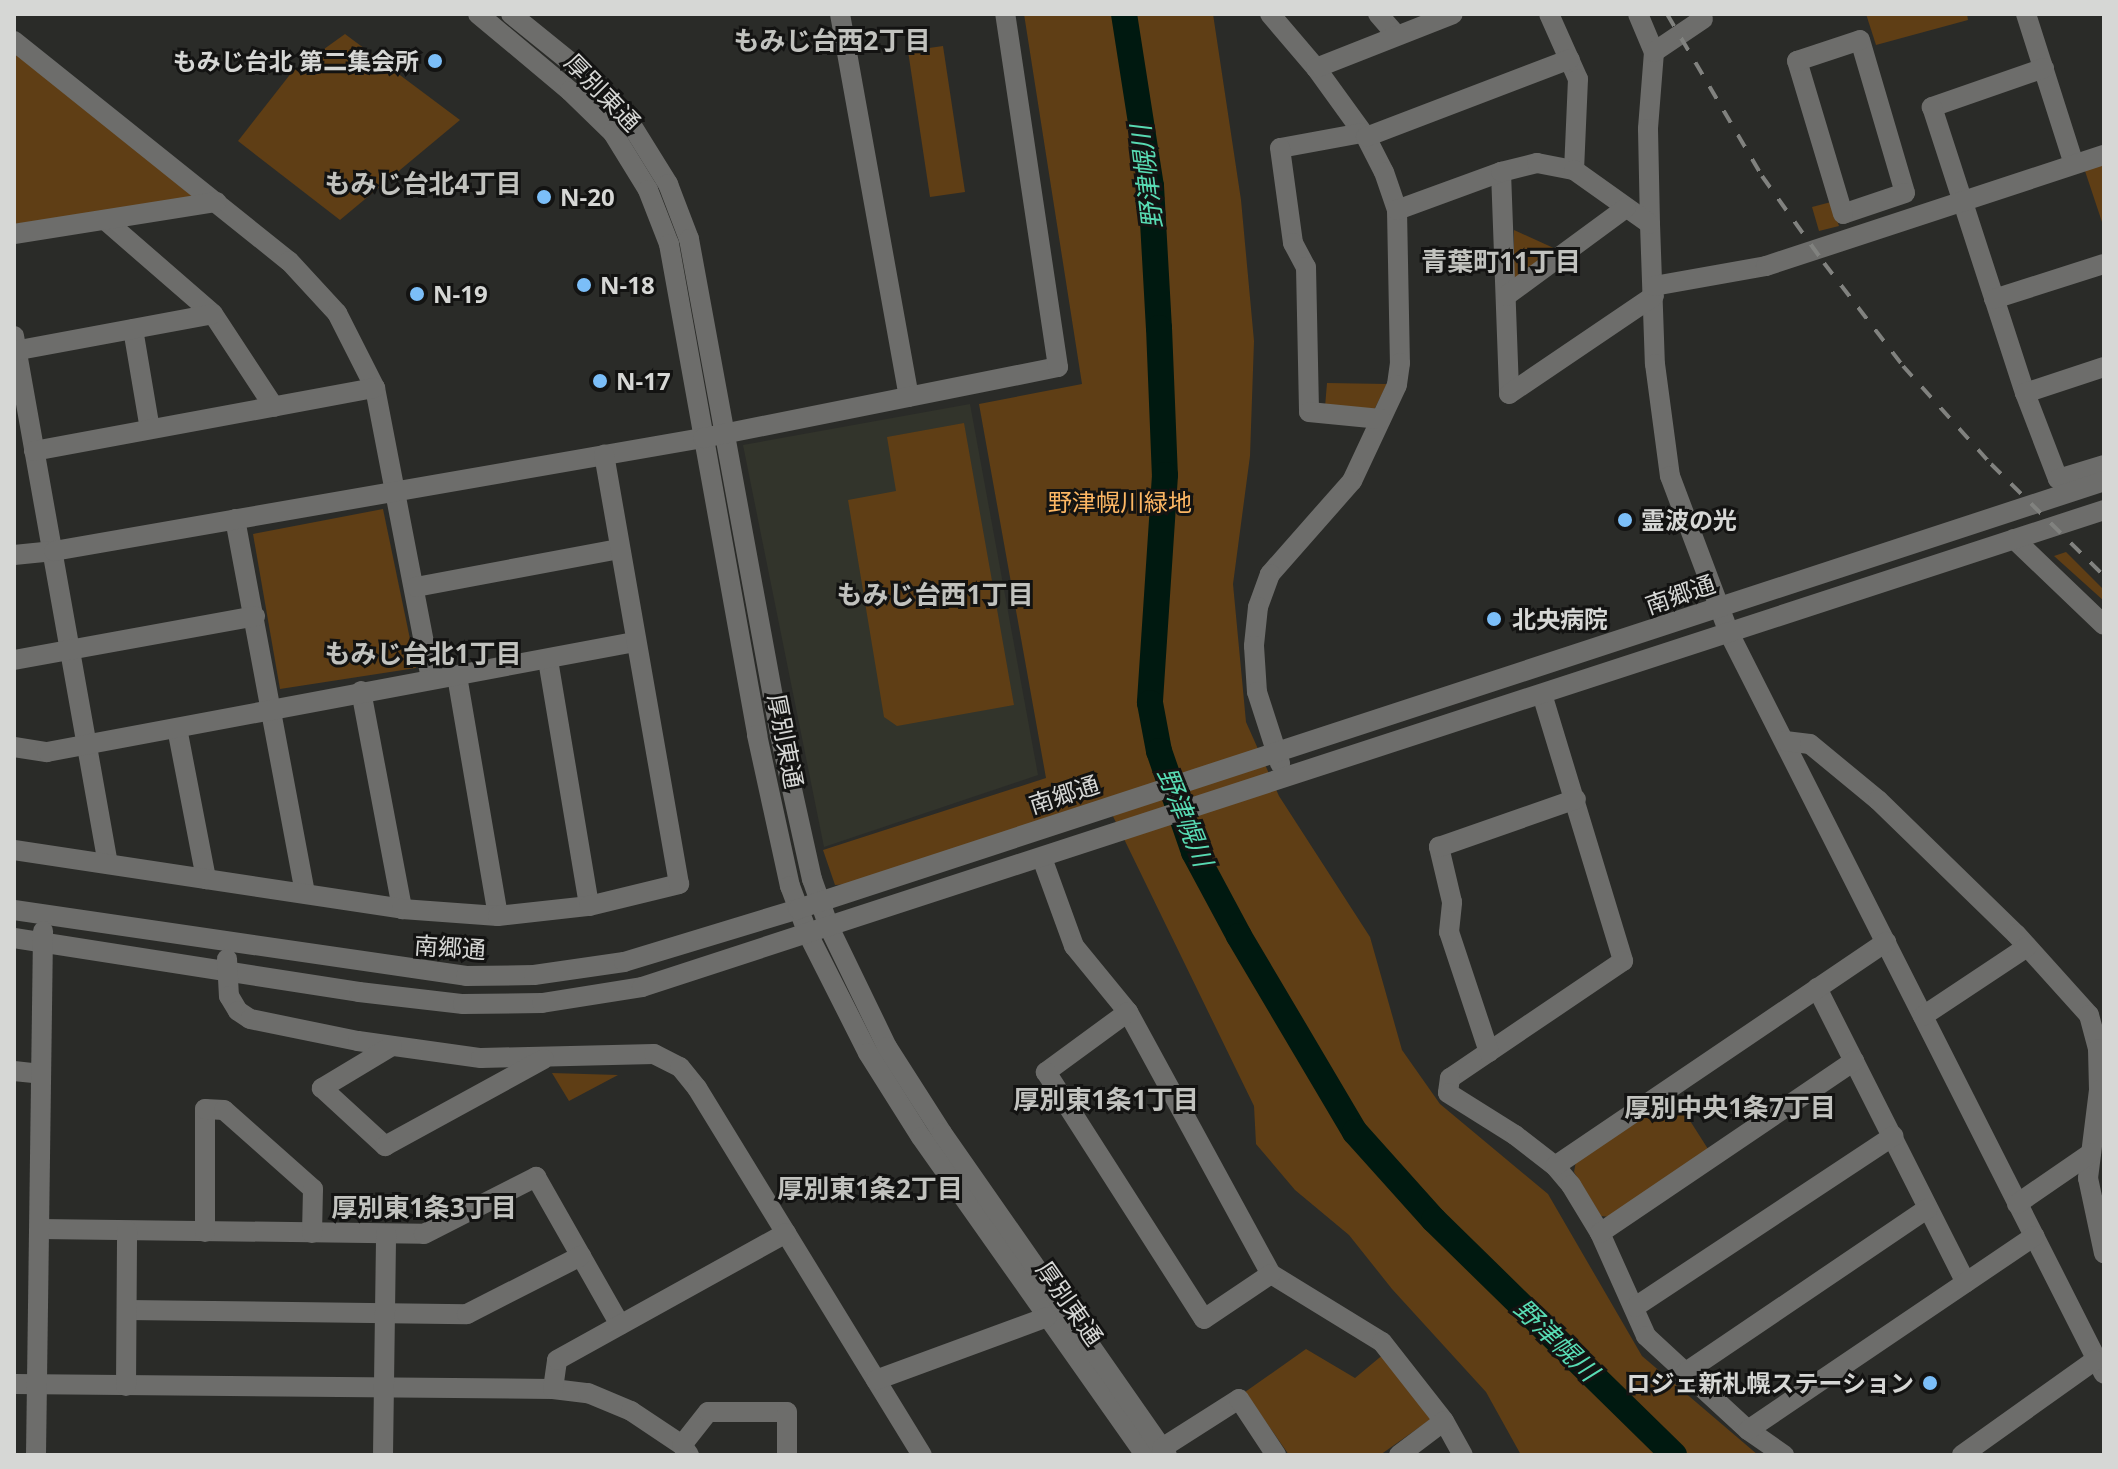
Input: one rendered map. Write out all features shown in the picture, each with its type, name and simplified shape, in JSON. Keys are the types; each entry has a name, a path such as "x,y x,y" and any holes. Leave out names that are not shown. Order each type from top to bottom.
{"street":[{"name":"厚別東通","path":"478,14 519,23 585,74 624,113 668,184 689,239 780,735 820,902 829,927 887,1047 1158,1453"},
{"path":"840,14 909,397"},
{"path":"14,555 54,551 703,438 1058,367 1005,14"},
{"path":"1270,14 1316,68 1364,135 1384,172 1397,210 1400,363 1397,385 1352,481 1270,574 1258,607 1254,646 1257,692 1286,778"},
{"path":"1378,14 1396,35"},
{"path":"1316,68 1453,14"},
{"path":"1549,14 1578,79 1574,170"},
{"path":"1638,14 1654,52 1648,129 1655,364 1670,476 1729,633 2100,1367 1962,1455"},
{"path":"2026,14 2074,164"},
{"path":"1654,52 1703,16"},
{"name":"厚別東通","path":"519,23 613,133 648,190 669,244 757,735 790,886 808,934 868,1053 921,1137 1047,1317 1158,1453"},
{"path":"1860,40 1905,193 1884,201 1843,214 1797,61 1860,40"},
{"path":"14,41 289,261 337,313 375,388 416,587 431,679"},
{"path":"1381,419 1309,412 1306,267 1293,243 1280,148 1364,135 1570,59"},
{"path":"2044,68 1932,107 2025,393 2058,479 2104,465"},
{"path":"1501,172 1509,394 1654,291 1766,266 2104,155"},
{"path":"1397,210 1501,172 1537,163 1574,170 1650,224"},
{"path":"1884,201 1894,222"},
{"path":"14,234 216,202"},
{"path":"1506,296 1626,208"},
{"path":"105,220 213,314 274,407"},
{"path":"1994,299 2104,264"},
{"path":"108,864 54,551 34,451 22,429 15,346 213,314"},
{"path":"133,329 150,429"},
{"path":"2025,393 2104,367"},
{"path":"34,451 375,388"},
{"path":"14,850 402,909 498,916 589,906 679,884 634,642 604,455"},
{"name":"南郷通","path":"14,910 417,971 508,976 624,962 820,902 2104,481"},
{"path":"14,938 414,1000 542,1003 642,987 2014,539 2101,514"},
{"path":"235,519 305,894"},
{"path":"2014,539 2104,625"},
{"path":"416,587 619,549"},
{"path":"14,660 255,616"},
{"path":"14,747 47,752 634,642"},
{"path":"548,660 589,906"},
{"path":"457,676 498,916"},
{"path":"361,691 402,909"},
{"path":"1542,694 1623,961 1450,1078 1448,1093 1515,1135 1555,1166 1571,1185 1600,1233 1646,1336 1748,1430 1784,1455"},
{"path":"177,728 206,879"},
{"path":"1785,741 1810,744 1878,800 2027,947 2089,1015 2098,1049 2099,1090 2088,1178 2104,1253"},
{"path":"1489,1052 1449,932 1452,902 1439,847 1576,799"},
{"path":"1042,858 1074,946 1128,1012 1271,1274 1382,1342 1444,1421 1463,1455"},
{"path":"36,1455 44,915"},
{"path":"1555,1166 1886,942"},
{"path":"229,943 225,971 229,996 238,1011 250,1019 392,1046 481,1058 654,1054 680,1067 697,1088 922,1455"},
{"path":"1923,1016 2027,947"},
{"path":"1817,988 1966,1283"},
{"path":"1128,1012 1046,1072 1204,1319 1271,1274"},
{"path":"392,1046 322,1088 385,1146 547,1057"},
{"path":"1600,1233 1854,1061"},
{"path":"14,1071 41,1074"},
{"path":"205,1232 205,1109 224,1110 313,1189 312,1233"},
{"path":"1635,1307 1893,1136"},
{"path":"2017,1204 2091,1153"},
{"path":"40,1229 424,1234 536,1177 620,1325"},
{"path":"1686,1372 1928,1208"},
{"path":"126,1386 127,1231"},
{"path":"553,1389 557,1360 786,1233"},
{"path":"383,1455 386,1234"},
{"path":"1748,1430 2034,1236"},
{"path":"127,1310 467,1314 581,1256"},
{"path":"876,1380 1047,1317"},
{"path":"14,1384 553,1389 588,1393 631,1411 686,1450 708,1412 787,1412 787,1455"},
{"path":"1158,1453 1239,1399 1276,1455"},
{"path":"1399,1455 1444,1421"}],"shaded area":[{"path":"970,404 1038,775 824,847 743,445"}],"green space":[{"name":"野津幌川緑地","path":"1024,14 1213,14 1241,200 1254,341 1250,456 1233,584 1246,722 1279,796 1370,937 1402,1050 1440,1104 1548,1194 1642,1356 1758,1455 1521,1455 1486,1392 1392,1289 1349,1235 1295,1190 1256,1144 1254,1106 1107,804 867,883 835,885 823,850 1046,778 979,404 1082,384"},
{"path":"1866,14 1967,14 1968,20 1876,45"},
{"path":"345,34 460,120 340,220 238,141 292,72"},
{"path":"943,46 965,192 930,197 908,51"},
{"path":"14,48 205,204 14,232"},
{"path":"2104,155 2104,228 2082,162"},
{"path":"1831,202 1839,226 1819,231 1812,207"},
{"path":"1514,230 1558,250 1514,283"},
{"path":"1327,383 1387,384 1373,412 1325,407"},
{"path":"964,423 1014,705 897,726 884,717 848,500 896,491 887,437"},
{"path":"383,509 416,668 280,689 253,534"},
{"path":"2066,552 2104,590 2104,601 2054,556"},
{"path":"552,1073 618,1075 569,1101"},
{"path":"1673,1094 1708,1149 1610,1217 1601,1216 1574,1172 1576,1161"},
{"path":"1306,1349 1355,1378 1385,1353 1434,1417 1380,1455 1289,1455 1245,1392"}],"waterway":[{"name":"野津幌川","path":"1124,14 1151,186 1165,475 1150,703 1159,751 1194,852 1239,936 1355,1132 1434,1220 1674,1455"}],"railway":[{"path":"1667,14 1762,176 1903,366 1991,464 2104,576"}],"place":[{"name":"もみじ台北 第二集会所","path":"435,61"},
{"name":"N-20","path":"544,197"},
{"name":"N-18","path":"584,285"},
{"name":"N-19","path":"417,294"},
{"name":"N-17","path":"600,381"},
{"name":"霊波の光","path":"1625,520"},
{"name":"北央病院","path":"1494,619"},
{"name":"ロジェ新札幌ステーション","path":"1930,1383"}],"district":[{"name":"もみじ台西2丁目","path":"832,41"},
{"name":"もみじ台北4丁目","path":"423,184"},
{"name":"青葉町11丁目","path":"1501,262"},
{"name":"もみじ台西1丁目","path":"935,595"},
{"name":"もみじ台北1丁目","path":"423,654"},
{"name":"厚別東1条1丁目","path":"1106,1100"},
{"name":"厚別中央1条7丁目","path":"1730,1108"},
{"name":"厚別東1条2丁目","path":"870,1189"},
{"name":"厚別東1条3丁目","path":"424,1208"}]}
